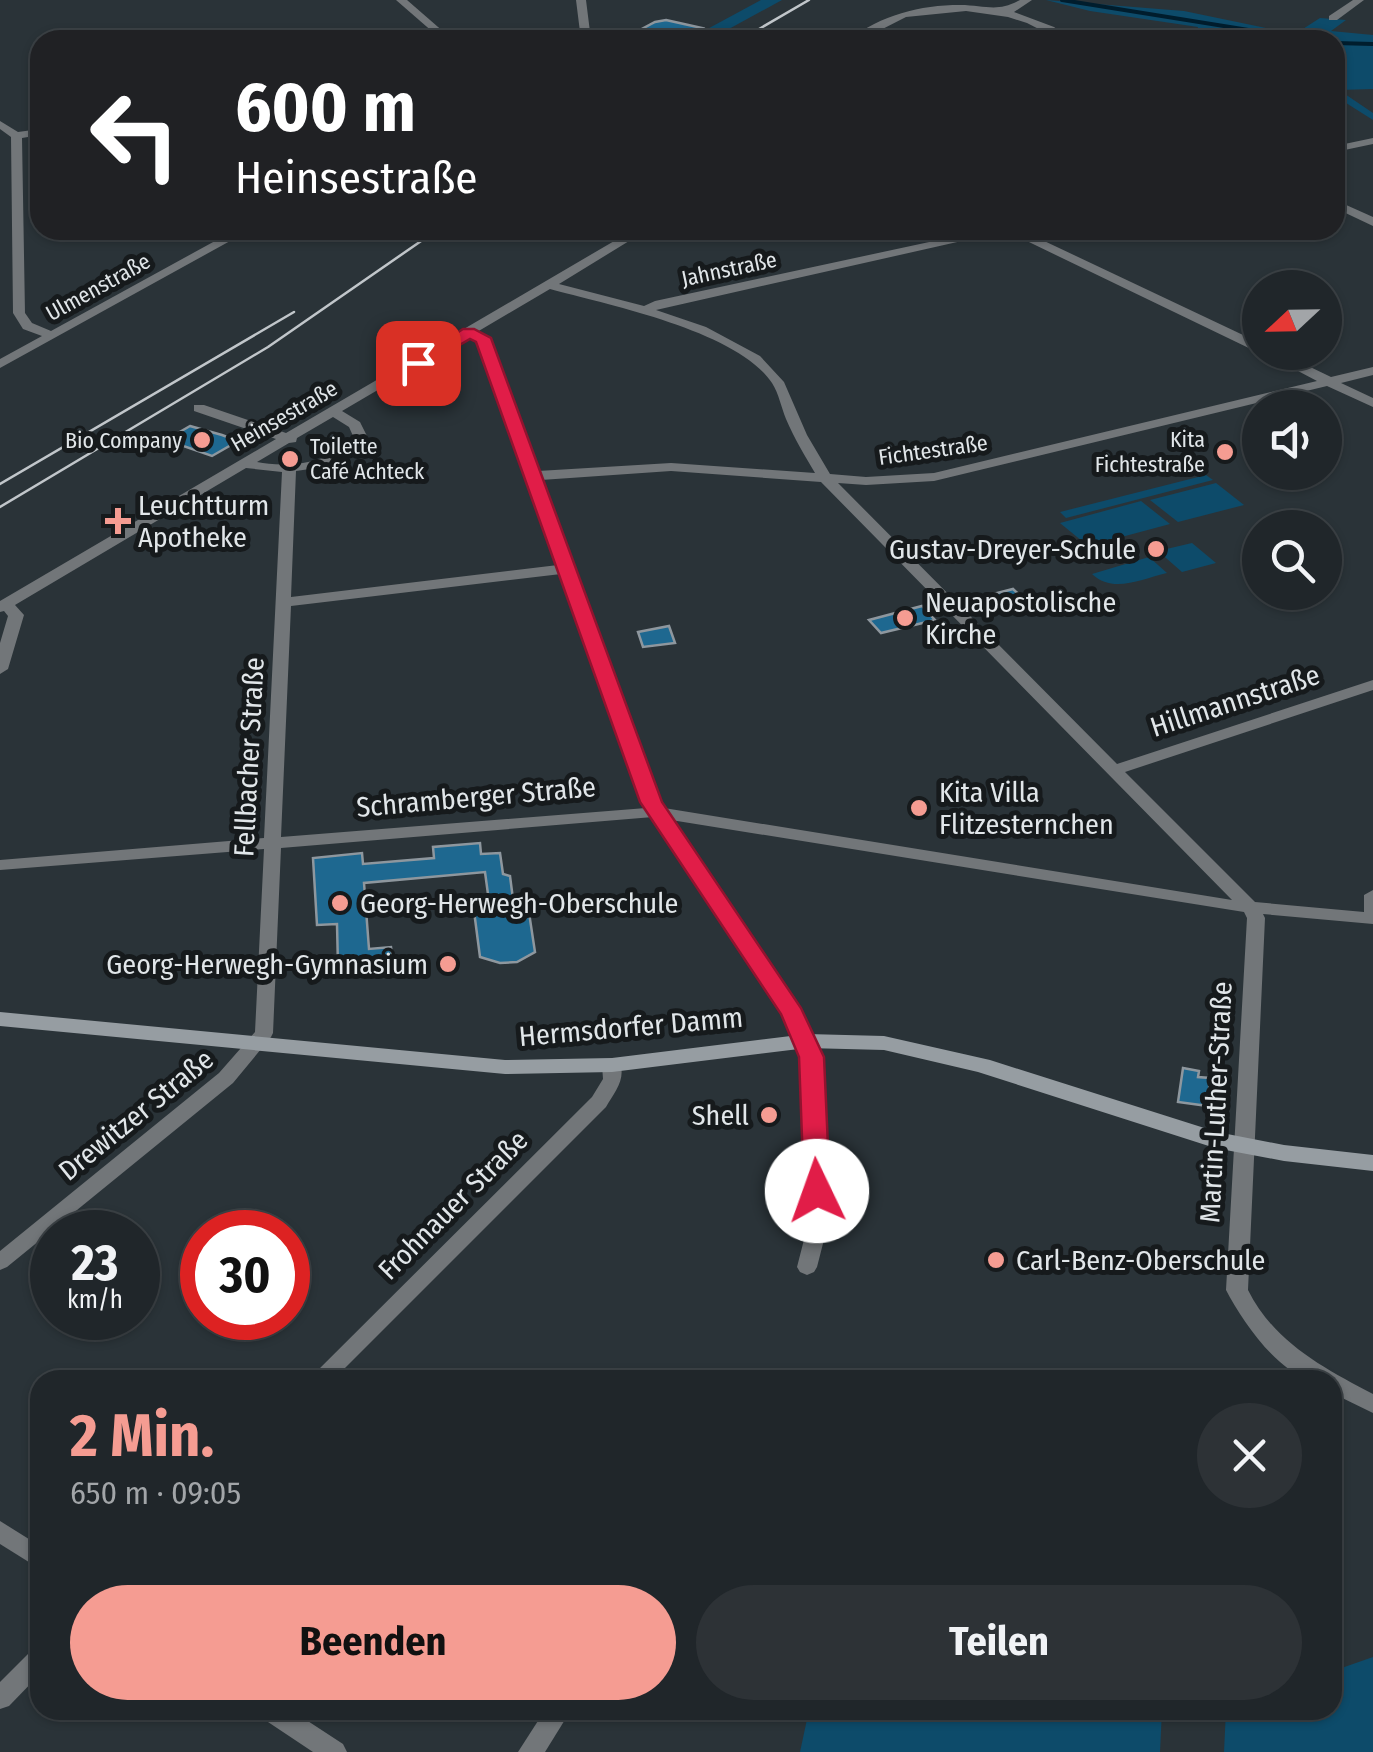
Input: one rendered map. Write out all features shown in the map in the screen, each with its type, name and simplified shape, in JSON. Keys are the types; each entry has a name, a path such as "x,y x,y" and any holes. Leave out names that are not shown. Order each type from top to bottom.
{"main road":[{"name":"Hermsdorfer Damm","path":"0,1019 505,1068 612,1064 806,1041 884,1044 1024,1077 1167,1126 1244,1146 1373,1163"}],"street":[{"path":"401,0 436,30"},
{"path":"582,0 585,30"},
{"path":"1003,14 1027,0"},
{"path":"1333,18 1359,0"},
{"path":"875,30 912,13 957,9 1003,14 1049,30"},
{"path":"0,124 16,136 30,134"},
{"path":"16,136 19,313 28,326 51,336"},
{"path":"1345,147 1373,141"},
{"path":"0,194 16,192"},
{"path":"1345,208 1373,222"},
{"name":"Ulmenstraße","path":"0,364 226,240"},
{"name":"Heinsestraße","path":"3,606 624,240"},
{"name":"Jahnstraße","path":"643,312 655,305 955,240"},
{"path":"1033,240 1242,339"},
{"path":"550,284 700,330 736,347 764,367 776,378 806,448 826,479 1250,908"},
{"path":"468,333 483,338 656,812 793,1013 806,1041 811,1057 818,1224 807,1267"},
{"path":"1305,370 1373,403"},
{"name":"Fichtestraße","path":"533,476 671,467 891,481 963,472 1373,372"},
{"path":"199,408 291,439"},
{"path":"248,464 288,470 320,466 351,449 358,438 356,426 336,413"},
{"name":"Fellbacher Straße","path":"256,1045 264,1032 288,470"},
{"path":"283,602 565,569"},
{"path":"0,669 16,614 3,606"},
{"name":"Hillmannstraße","path":"1114,770 1373,685"},
{"name":"Schramberger Straße","path":"0,865 656,812 1250,908 1373,918"},
{"path":"1373,895 1373,918"},
{"name":"Martin-Luther-Straße","path":"1250,908 1256,918 1237,1290 1250,1317 1279,1348 1313,1370"},
{"name":"Drewitzer Straße","path":"0,1262 226,1078 256,1045"},
{"name":"Frohnauer Straße","path":"329,1370 609,1090 612,1064"},
{"name":"Martin-Luther-Straße","path":"1342,1387 1373,1404"},
{"path":"0,1531 30,1551"},
{"path":"0,1698 30,1668"},
{"path":"286,1720 334,1752"},
{"path":"531,1752 552,1720"}],"shaded area":[{"path":"761,0 782,0 727,30 706,30"},
{"path":"1046,0 1184,11 1276,30 1197,30 1198,27 1090,11"},
{"path":"1320,18 1346,20 1332,30 1301,30"},
{"path":"1345,32 1373,35 1373,89 1345,90"},
{"path":"1345,94 1373,113 1373,120 1345,102"},
{"path":"1206,475 1213,480 1066,518 1060,512"},
{"path":"1216,483 1244,505 1178,522 1150,500"},
{"path":"1141,501 1170,524 1088,546 1060,523"},
{"path":"1192,543 1216,563 1182,572 1158,551"},
{"path":"1149,557 1167,573 1118,584 1092,574"},
{"path":"1373,1657 1373,1752 1224,1752 1226,1720 1342,1720 1342,1668"},
{"path":"807,1720 1162,1720 1160,1752 800,1752"}],"building":[{"path":"666,20 702,28 640,30"},
{"name":"Bio Company","path":"190,426 238,441 212,456 166,440"},
{"path":"1013,589 1027,602 1000,609 986,596"},
{"name":"Neuapostolische Kirche","path":"922,606 935,620 881,633 869,620"},
{"path":"669,626 675,643 643,647 638,632"},
{"name":"Georg-Herwegh-Oberschule","path":"480,843 481,854 500,853 503,874 510,876 514,907 528,906 535,952 517,962 500,963 480,957 474,911 490,909 485,872 364,883 369,949 391,947 393,962 338,967 337,924 317,925 313,858 362,853 363,864 434,858 433,847"},
{"path":"1183,1068 1199,1071 1198,1077 1210,1078 1208,1106 1178,1102"}],"waterway":[{"path":"1062,0 1249,30"},
{"path":"1345,43 1373,44"}],"tram line":[{"path":"757,30 809,0"},
{"path":"0,507 268,347 423,240"},
{"path":"0,484 294,312"}],"place":[{"name":"Bio Company","path":"202,440"},
{"name":"Kita Fichtestraße","path":"1225,452"},
{"name":"Toilette Café Achteck","path":"290,459"},
{"name":"Leuchtturm Apotheke","path":"118,521"},
{"name":"Gustav-Dreyer-Schule","path":"1156,549"},
{"name":"Neuapostolische Kirche","path":"905,618"},
{"name":"Kita Villa Flitzesternchen","path":"919,808"},
{"name":"Georg-Herwegh-Oberschule","path":"340,903"},
{"name":"Georg-Herwegh-Gymnasium","path":"448,964"},
{"name":"Shell","path":"769,1115"},
{"name":"Carl-Benz-Oberschule","path":"996,1260"}],"route":[{"path":"418,363 468,333 483,338 651,802 793,1013 806,1041 811,1057 817,1191"}]}
